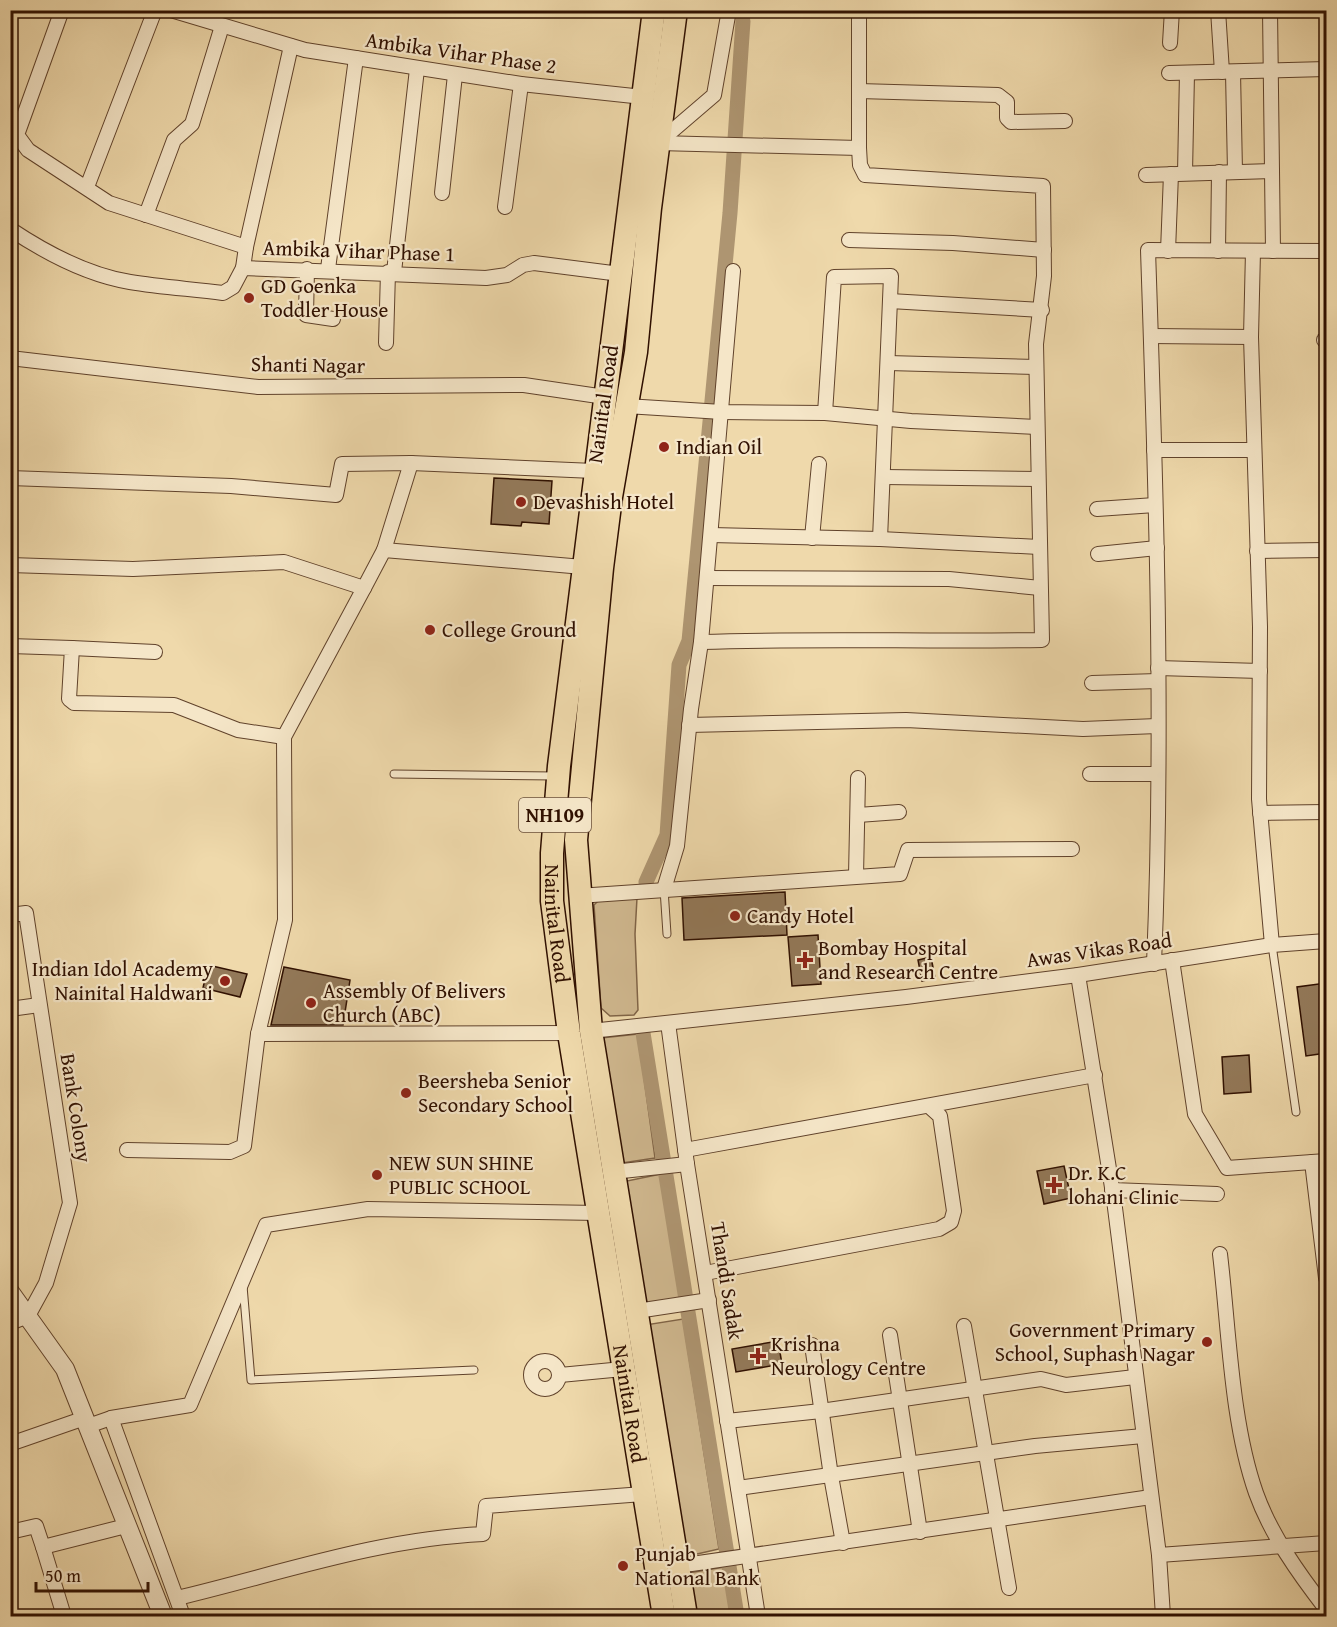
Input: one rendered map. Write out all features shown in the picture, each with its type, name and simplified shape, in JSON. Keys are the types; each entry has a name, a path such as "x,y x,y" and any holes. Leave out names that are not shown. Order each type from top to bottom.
{"highway":[{"name":"Nainital Road","path":"654,10 653,98 648,142 643,278 636,352 603,556 580,775 576,840 580,1032 608,1213 623,1369 664,1617"},
{"name":"Nainital Road","path":"653,98 676,10"},
{"name":"Nainital Road","path":"648,142 620,274 594,471 558,776 552,853 552,898 613,1172 608,1213 637,1311 686,1617"},
{"path":"620,274 643,278"},
{"path":"552,898 578,896"}],"street":[{"path":"62,10 17,135 28,150 109,203 246,247"},
{"path":"87,187 155,10"},
{"path":"648,142 714,95 729,10"},
{"path":"702,642 801,639 914,643 1042,640 1036,344 1042,310 1043,186 865,175 860,165 859,148 859,10"},
{"path":"1170,43 1172,10"},
{"path":"1218,10 1227,72 1235,172"},
{"path":"1270,10 1273,251"},
{"name":"Ambika Vihar Phase 2","path":"173,11 291,46 356,58 521,84 653,98"},
{"path":"146,214 174,140 192,124 222,26"},
{"path":"243,268 291,46"},
{"path":"328,269 356,58"},
{"path":"386,343 391,272 417,69"},
{"path":"1169,73 1326,69"},
{"path":"1168,251 1187,73"},
{"path":"442,193 456,75"},
{"path":"505,207 521,84"},
{"path":"859,91 998,95 1007,102 1006,118 1011,122 1065,122"},
{"path":"648,142 728,142 859,148"},
{"path":"1146,175 1272,171"},
{"path":"1218,251 1219,172"},
{"name":"Ambika Vihar Phase 1","path":"10,229 45,251 78,266 128,282 223,293 233,287 243,268 328,269 486,278 507,275 523,265 534,263 620,274"},
{"path":"849,240 953,243 1044,250"},
{"path":"1154,964 1158,854 1157,548 1148,250 1326,250"},
{"path":"1252,251 1251,337 1260,671 1260,813 1272,945"},
{"path":"307,269 306,315 333,319"},
{"path":"664,889 677,846 689,725 702,642 711,535 715,412 733,271"},
{"path":"825,413 834,277 891,276 887,418 880,539"},
{"path":"890,301 1042,310"},
{"path":"1151,336 1251,337"},
{"name":"Shanti Nagar","path":"10,358 258,387 524,385 605,397"},
{"path":"888,363 1036,367"},
{"path":"626,406 715,412 825,413 1037,427"},
{"path":"1154,450 1254,450"},
{"path":"10,478 231,486 336,495 342,464 411,463 594,471"},
{"path":"127,1150 230,1152 244,1146 258,1034 285,920 284,737 384,550 411,463"},
{"path":"812,538 819,464"},
{"path":"884,477 1038,479"},
{"path":"1097,509 1155,505"},
{"path":"711,535 880,539 1039,547"},
{"path":"1098,554 1157,548"},
{"path":"384,550 583,567"},
{"path":"1257,551 1326,550"},
{"path":"10,565 133,569 284,562 364,588"},
{"path":"707,578 949,579 1040,588"},
{"path":"10,646 155,652"},
{"path":"72,648 69,699 75,703 174,705 238,730 284,737"},
{"path":"1092,683 1158,674 1260,671"},
{"path":"689,725 906,720 1083,729 1157,726"},
{"path":"1090,774 1158,774"},
{"path":"856,876 858,778"},
{"path":"858,815 898,812"},
{"path":"1260,813 1326,812"},
{"path":"578,896 900,874 908,850 1072,849"},
{"name":"Bank Colony","path":"10,915 26,913 70,1203 46,1283 19,1320"},
{"name":"Awas Vikas Road","path":"258,1034 580,1032 1078,975 1272,945 1326,941"},
{"path":"1172,960 1195,1114 1227,1168 1326,1161"},
{"path":"1078,975 1112,1190 1159,1555 1163,1617"},
{"path":"10,1009 39,1005"},
{"name":"Thandi Sadak","path":"668,1023 686,1157 738,1488 734,1558 759,1617"},
{"path":"613,1172 665,1166 686,1157 1095,1076"},
{"path":"705,1273 939,1229 951,1222 954,1211 940,1116 935,1109 930,1107"},
{"path":"1312,1162 1325,1251 1326,1278"},
{"path":"1112,1190 1217,1194"},
{"path":"10,1444 86,1422 189,1405 196,1394 266,1224 368,1209 608,1213"},
{"path":"1220,1254 1243,1438 1256,1494 1282,1548 1326,1609"},
{"path":"10,1292 19,1320 65,1369 163,1617"},
{"path":"637,1311 709,1300"},
{"path":"964,1326 1009,1588"},
{"path":"890,1335 920,1532"},
{"path":"812,1345 843,1543"},
{"path":"560,1375 623,1369"},
{"path":"727,1421 821,1411 1041,1379 1066,1385 1135,1377"},
{"path":"111,1418 183,1617"},
{"path":"738,1488 986,1453 1143,1436"},
{"path":"177,1598 340,1555 411,1540 483,1534 486,1506 643,1494"},
{"path":"678,1566 1151,1497"},
{"path":"10,1532 36,1526 64,1617"},
{"path":"43,1547 126,1526"},
{"path":"1159,1555 1282,1548 1326,1543"}],"lane":[{"path":"394,774 558,776"},
{"path":"664,889 667,934"},
{"path":"1272,945 1296,1112"},
{"path":"242,1278 251,1380 474,1370"}],"shaded area":[{"path":"637,898 635,934 638,1010 634,1015 610,1016 601,1008 594,905 598,901"},
{"path":"638,1034 655,1158 622,1163 601,1038"},
{"path":"661,1174 683,1298 644,1304 622,1182"},
{"path":"683,1319 719,1549 684,1557 645,1325"},
{"path":"724,1567 732,1616 695,1616 688,1573"}],"building":[{"name":"Devashish Hotel","path":"494,478 552,481 549,524 522,522 521,526 491,524"},
{"name":"Candy Hotel","path":"785,892 787,935 684,940 682,898"},
{"path":"818,935 821,984 792,986 788,937"},
{"path":"931,957 935,978 922,981 918,960"},
{"name":"Indian Idol Academy Nainital Haldwani","path":"208,965 247,974 240,997 203,988"},
{"name":"Assembly Of Belivers Church (ABC)","path":"284,967 350,980 343,1025 271,1025"},
{"path":"1326,983 1326,1053 1306,1056 1297,987"},
{"path":"1249,1055 1251,1092 1224,1094 1222,1057"},
{"path":"1064,1166 1071,1198 1044,1204 1037,1171"},
{"path":"778,1341 782,1364 736,1372 732,1349"}],"waterway":[{"path":"646,882 667,835 679,665 689,641 730,213 743,21"},
{"path":"643,1033 737,1616"}],"place":[{"name":"GD Goenka Toddler House","path":"249,298"},
{"name":"Indian Oil","path":"664,447"},
{"name":"Devashish Hotel","path":"521,502"},
{"name":"College Ground","path":"430,630"},
{"name":"Candy Hotel","path":"735,916"},
{"name":"Bombay Hospital and Research Centre","path":"805,960"},
{"name":"Indian Idol Academy Nainital Haldwani","path":"225,981"},
{"name":"Assembly Of Belivers Church (ABC)","path":"311,1003"},
{"name":"Beersheba Senior Secondary School","path":"406,1093"},
{"name":"NEW SUN SHINE PUBLIC SCHOOL","path":"377,1175"},
{"name":"Dr. K.C lohani Clinic","path":"1054,1185"},
{"name":"Government Primary School, Suphash Nagar","path":"1207,1342"},
{"name":"Krishna Neurology Centre","path":"758,1356"},
{"name":"Punjab National Bank","path":"623,1566"}]}
